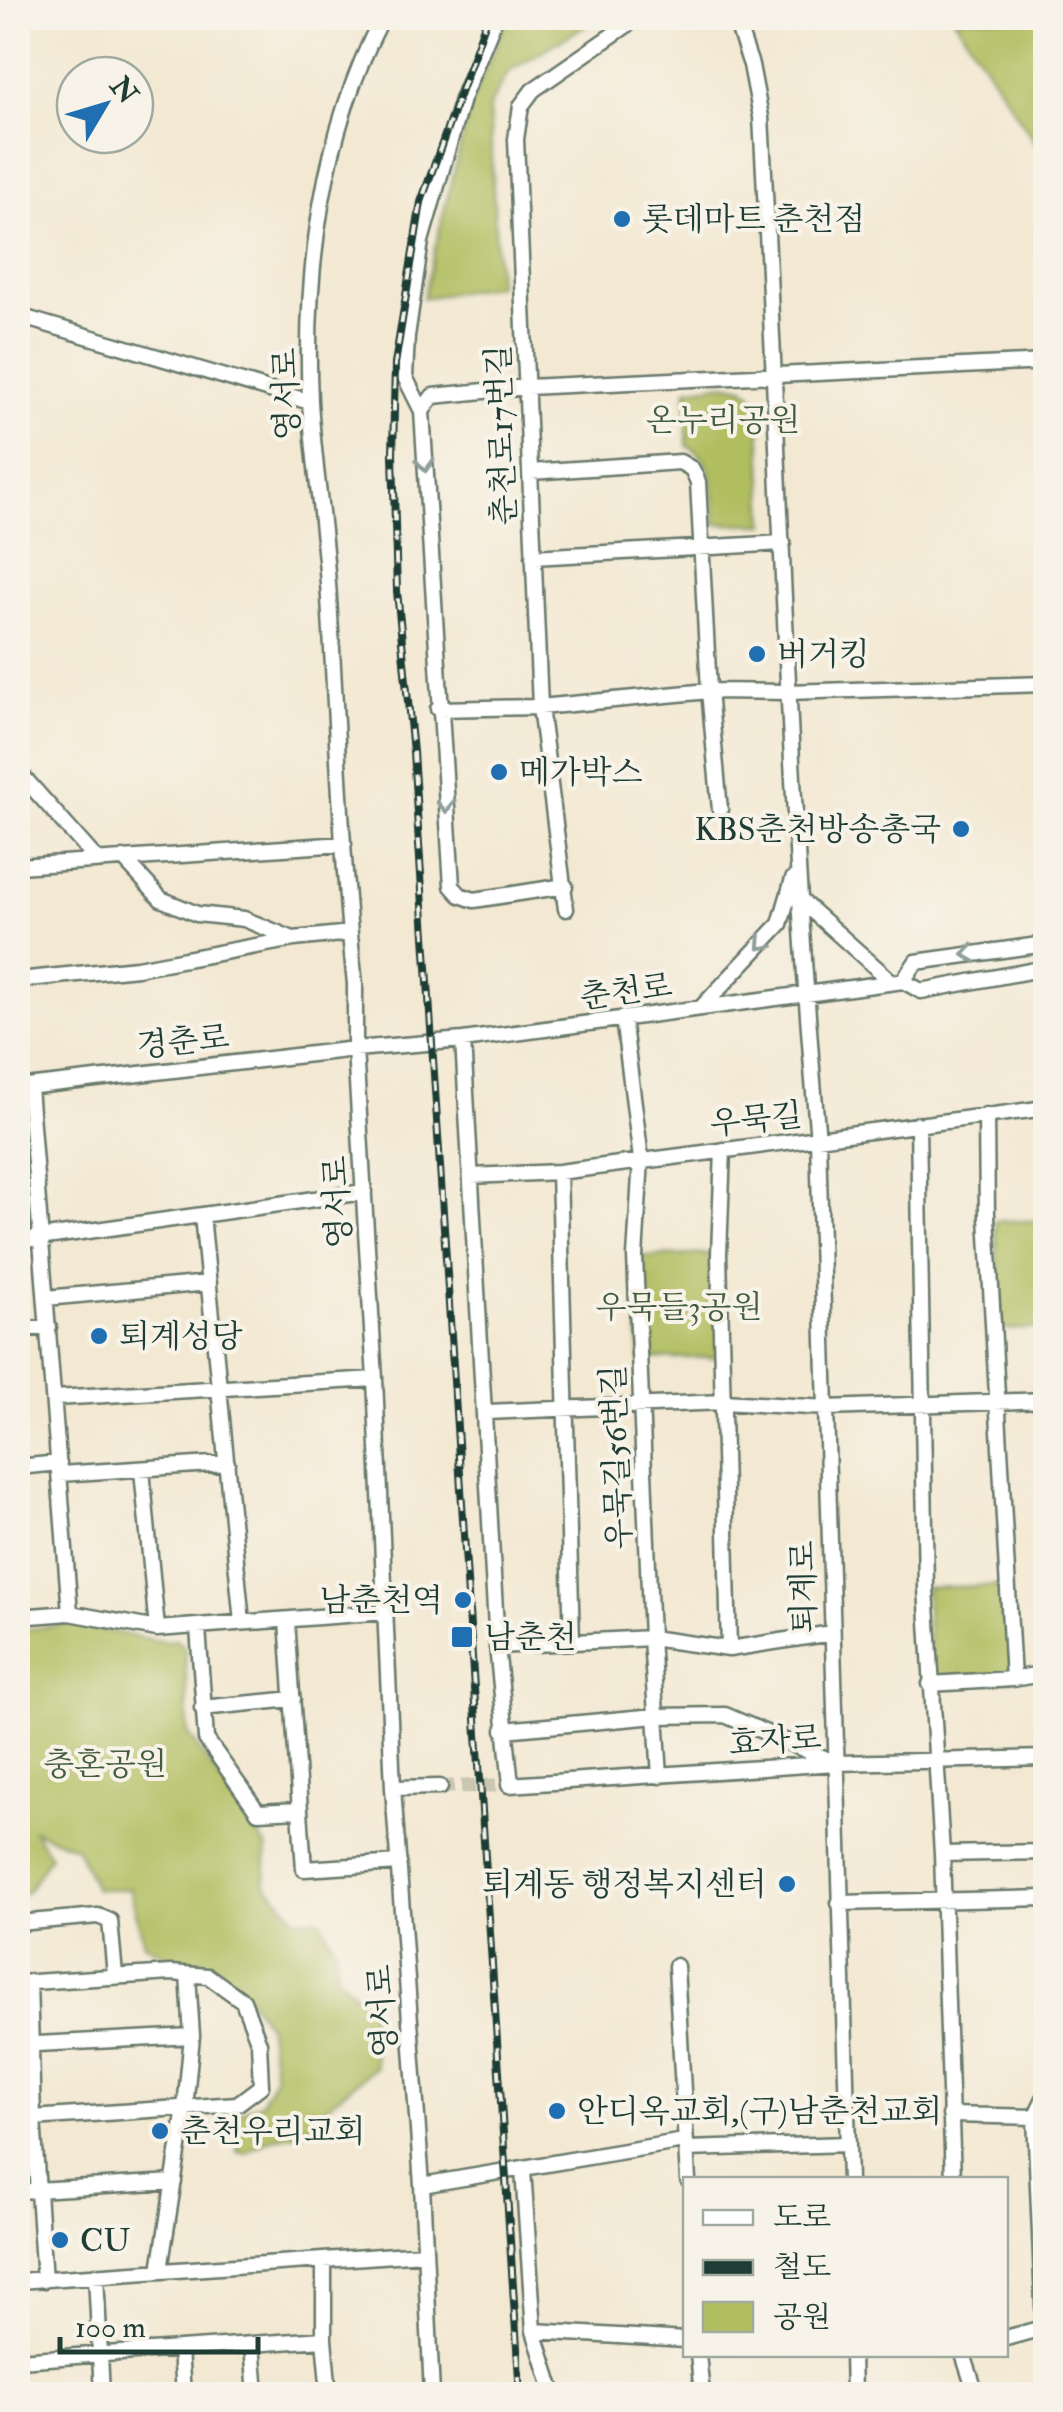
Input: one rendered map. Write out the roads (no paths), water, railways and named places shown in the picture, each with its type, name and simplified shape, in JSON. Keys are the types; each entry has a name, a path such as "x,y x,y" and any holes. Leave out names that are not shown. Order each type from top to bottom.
{"street":[{"name":"영서로","path":"382,18 360,66 327,171 312,285 310,402 328,580 356,984 355,1049 375,1379 393,1788 422,2185 432,2394"},
{"path":"495,18 462,99 421,241 405,376 422,411 452,886 460,895 474,900 565,886"},
{"name":"춘천로17번길","path":"566,908 540,706 516,139 520,110 536,88 637,18"},
{"name":"퇴계로","path":"735,18 751,64 761,118 784,543 787,692 818,1140 849,2177"},
{"path":"20,316 310,402"},
{"path":"422,411 433,396 527,387 1046,362"},
{"path":"530,472 680,462 692,469 698,482 709,691 720,810"},
{"path":"532,557 784,543"},
{"path":"438,708 540,706 709,691 1046,684"},
{"path":"18,771 96,859"},
{"path":"18,866 344,844"},
{"path":"124,858 160,899 197,914 244,919 294,939"},
{"path":"700,1008 780,924 797,864"},
{"path":"799,900 897,981"},
{"path":"18,980 137,968 294,939 350,933"},
{"name":"춘천로","path":"897,981 916,962 1046,944"},
{"name":"춘천로","path":"355,1049 464,1040 897,981 921,991 1046,968"},
{"name":"우묵길56번길","path":"623,1018 641,1159 635,1257 660,1776"},
{"path":"464,1040 504,1730 656,1716 725,1716 836,1763"},
{"name":"경춘로","path":"23,1087 355,1049"},
{"path":"23,1087 42,1238 70,1613"},
{"name":"우묵길","path":"471,1176 558,1172 1046,1108"},
{"path":"986,1115 987,1218 1013,1680"},
{"path":"918,1124 930,1684 942,1854 953,2177"},
{"path":"723,1150 719,1254 729,1649"},
{"path":"558,1172 572,1642"},
{"path":"18,1241 364,1192"},
{"path":"202,1215 242,1622"},
{"path":"46,1298 209,1283"},
{"path":"18,1329 49,1327"},
{"path":"54,1398 375,1379"},
{"path":"486,1412 723,1402 827,1408 1046,1400"},
{"path":"18,1467 142,1470 227,1463"},
{"path":"142,1470 157,1629"},
{"path":"18,1616 70,1613 157,1629 386,1612"},
{"path":"286,1620 304,1869 399,1863"},
{"path":"198,1628 206,1740 258,1812 300,1810"},
{"path":"498,1646 651,1638 729,1649 832,1633"},
{"path":"930,1684 1013,1680 1046,1673"},
{"path":"202,1708 293,1699"},
{"name":"효자로","path":"504,1730 510,1785 836,1763 1046,1758"},
{"path":"393,1788 440,1787"},
{"path":"942,1854 1046,1852"},
{"path":"839,1903 1046,1898"},
{"path":"18,1923 98,1916 110,1921 115,1975"},
{"path":"676,1966 688,2177"},
{"path":"25,2119 238,2104 261,2086 259,2043 242,2001 208,1976 115,1975 23,1983 25,2119 40,2190 44,2280"},
{"path":"160,2270 186,2108 192,2036 188,1975"},
{"path":"24,2045 192,2036"},
{"path":"1008,2337 1045,2328 1035,2117 1046,2094"},
{"path":"950,2115 1035,2117"},
{"path":"422,2185 685,2145 848,2144"},
{"path":"524,2170 534,2331 554,2394"},
{"path":"18,2191 174,2182"},
{"path":"18,2280 424,2253"},
{"path":"324,2260 329,2394"},
{"path":"96,2275 102,2394"},
{"path":"534,2331 683,2340"},
{"path":"18,2360 324,2339"},
{"path":"252,2344 256,2394"},
{"path":"180,2350 183,2394"},
{"path":"698,2357 702,2394"},
{"path":"852,2357 853,2394"},
{"path":"964,2357 976,2394"}],"tunnel":[{"path":"440,1787 509,1785"}],"railway":[{"path":"487,18 421,202 395,364 393,455 397,591 413,752 520,2394"}],"place":[{"name":"롯데마트 춘천점","path":"622,219"},
{"name":"버거킹","path":"757,654"},
{"name":"메가박스","path":"499,772"},
{"name":"KBS춘천방송총국","path":"961,829"},
{"name":"퇴계성당","path":"99,1336"},
{"name":"남춘천역","path":"463,1600"},
{"name":"남춘천","path":"462,1637"},
{"name":"퇴계동 행정복지센터","path":"787,1884"},
{"name":"안디옥교회,(구)남춘천교회","path":"557,2111"},
{"name":"춘천우리교회","path":"160,2131"},
{"name":"CU","path":"60,2240"}],"park label":[{"name":"온누리공원","path":"723,420"},
{"name":"우묵들3공원","path":"679,1307"},
{"name":"충혼공원","path":"105,1764"}]}
